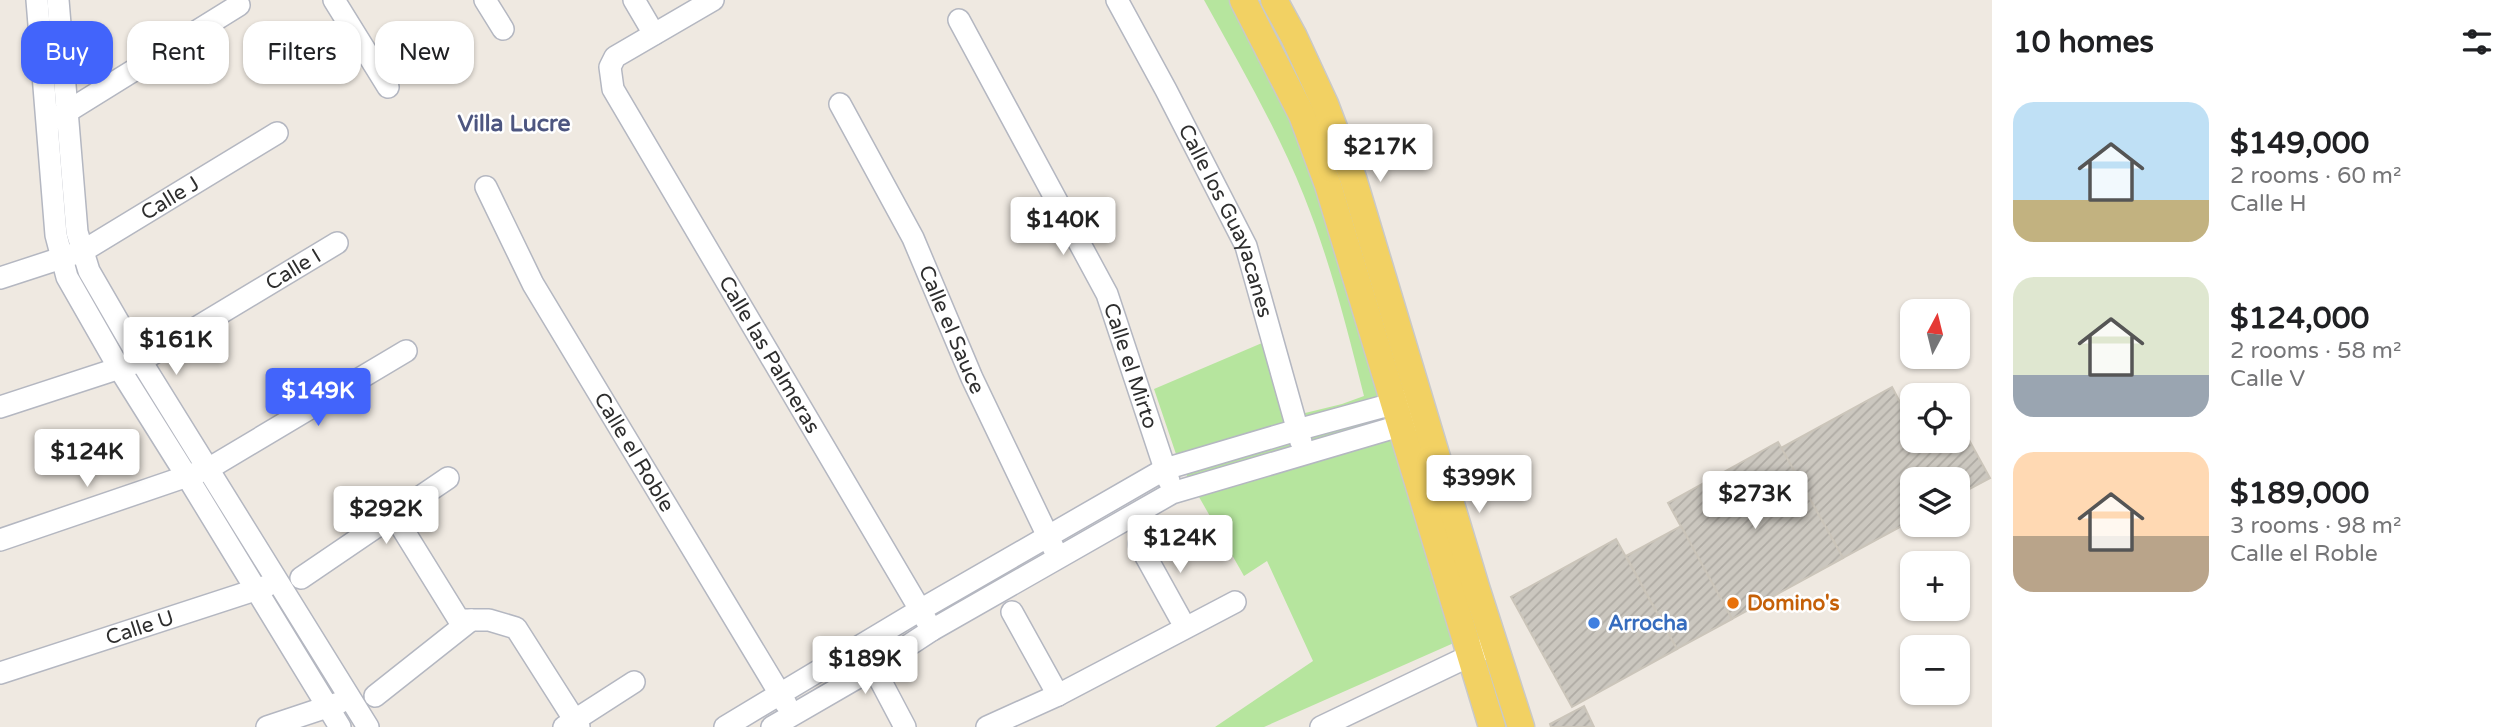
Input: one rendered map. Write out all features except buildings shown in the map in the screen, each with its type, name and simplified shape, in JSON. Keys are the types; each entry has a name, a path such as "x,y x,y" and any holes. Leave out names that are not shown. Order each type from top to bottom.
{"main road":[{"path":"1244,0 1301,114 1410,411"},
{"path":"1274,0 1325,104 1353,178 1410,411 1482,650 1492,727"},
{"path":"1482,650 1521,727"}],"street":[{"path":"37,0 60,258 85,312 118,368 340,727"},
{"path":"58,0 76,232 89,271 368,727"},
{"path":"334,0 388,87"},
{"path":"485,0 503,29"},
{"path":"634,0 654,34 713,0"},
{"name":"Calle los Guayacanes","path":"1117,0 1167,90 1246,246 1305,454"},
{"path":"46,124 239,5"},
{"name":"Calle el Mirto","path":"959,20 1107,295 1172,493"},
{"name":"Calle las Palmeras","path":"654,34 615,57 610,67 610,77 620,100 932,630"},
{"name":"Calle el Sauce","path":"840,104 913,238 972,378 1058,557"},
{"name":"Calle J","path":"0,278 83,251 277,133"},
{"name":"Calle el Roble","path":"486,187 533,284 793,715"},
{"name":"Calle I","path":"0,407 141,360 337,243"},
{"path":"0,540 208,469 406,351"},
{"path":"725,727 920,610 1165,470 1297,429 1410,411"},
{"path":"772,727 874,668 932,630 1172,493 1305,454 1410,411"},
{"path":"301,578 448,478"},
{"path":"394,515 459,620 489,620 516,628 572,725 634,682"},
{"path":"1139,544 1185,627"},
{"name":"Calle U","path":"0,673 278,582"},
{"path":"987,727 1058,695 1235,602"},
{"path":"1012,612 1058,695"},
{"path":"375,696 471,620"},
{"path":"862,646 905,727"},
{"path":"1321,727 1482,650"},
{"path":"267,727 351,699"}],"green space":[{"path":"1204,0 1233,0 1299,126 1456,642 1264,727 1215,727 1313,661 1267,561 1244,576 1178,460 1154,389 1276,337 1301,414 1364,396 1330,270 1304,196 1270,121"}],"place":[{"name":"Domino's","path":"1733,603"},
{"name":"Arrocha","path":"1594,623"}],"district":[{"name":"Villa Lucre","path":"514,124"}]}
